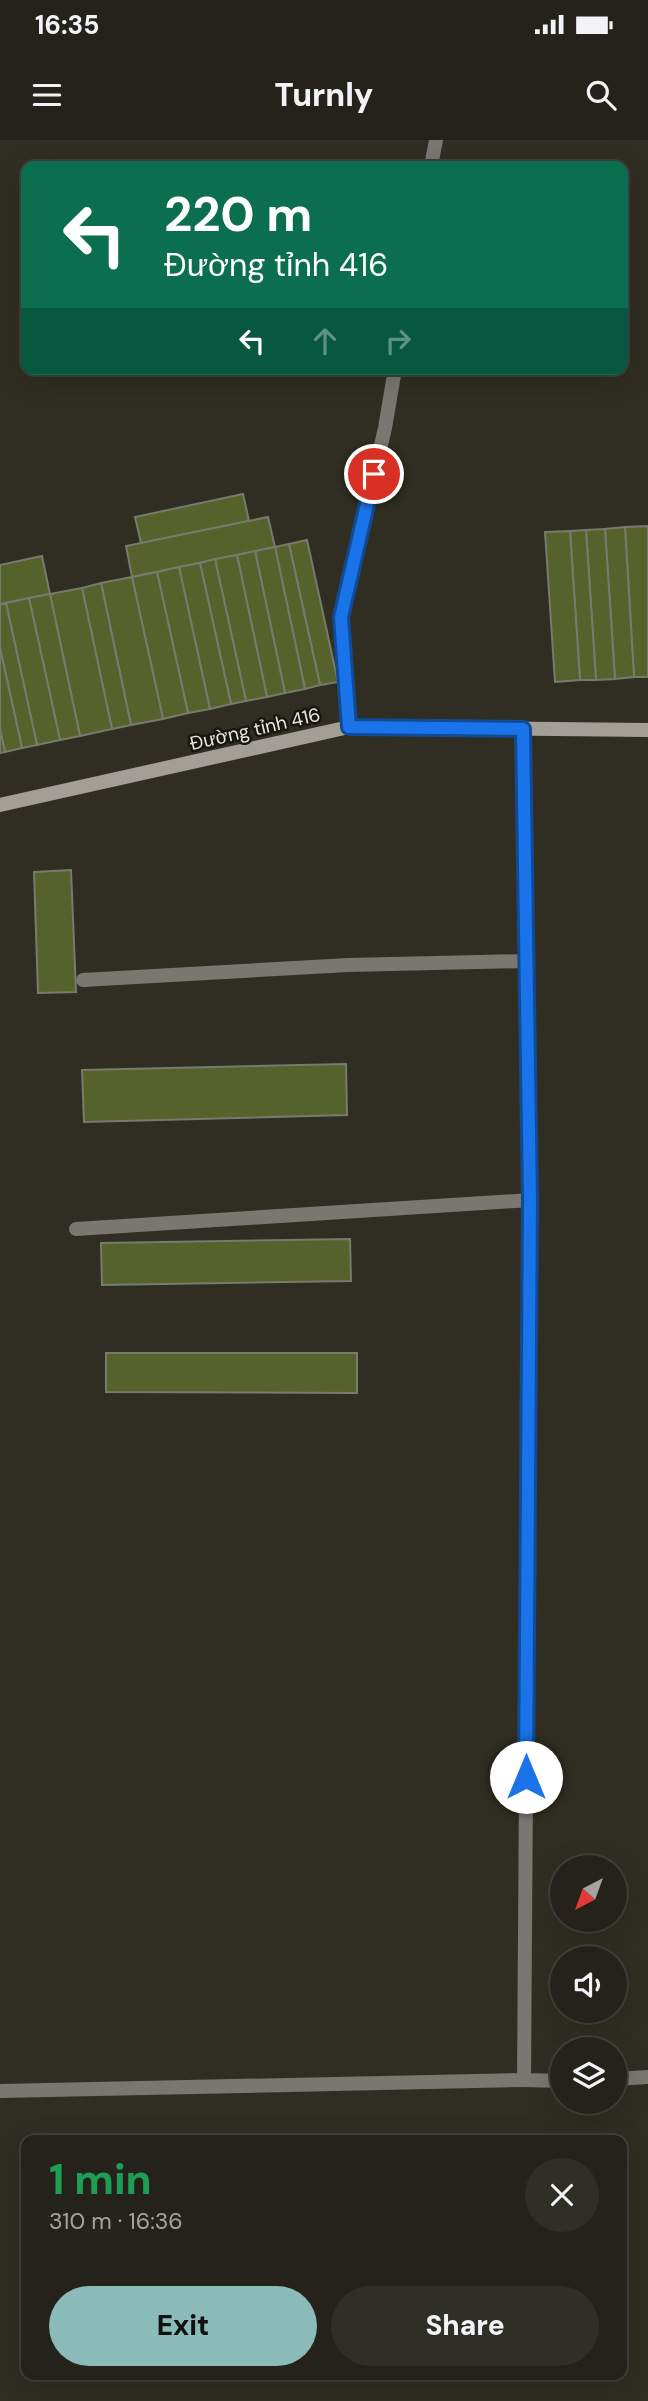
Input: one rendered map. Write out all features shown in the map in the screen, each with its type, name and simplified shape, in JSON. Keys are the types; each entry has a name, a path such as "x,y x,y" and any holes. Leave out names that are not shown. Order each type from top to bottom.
{"main road":[{"name":"Đường tỉnh 416","path":"0,805 349,727 648,730"}],"street":[{"path":"432,161 436,140"},
{"path":"349,727 341,617 385,428 394,375"},
{"path":"523,729 530,1200 524,2080"},
{"path":"83,980 348,965 526,961"},
{"path":"76,1229 530,1200"},
{"path":"627,2078 648,2077"},
{"path":"0,2091 550,2081"}],"building":[{"path":"243,494 249,521 141,543 135,517"},
{"path":"268,517 275,547 132,577 126,546"},
{"path":"648,526 648,677 634,677 625,527"},
{"path":"625,527 634,677 615,679 605,529"},
{"path":"605,529 615,679 596,680 586,530"},
{"path":"586,530 596,680 580,680 570,531"},
{"path":"570,531 580,680 555,682 545,532"},
{"path":"307,540 338,682 320,685 289,544"},
{"path":"289,544 320,685 305,689 275,547"},
{"path":"275,547 305,689 285,693 255,551"},
{"path":"255,551 285,693 267,697 237,555"},
{"path":"237,555 267,697 246,701 215,559"},
{"path":"42,556 50,594 0,604 0,565"},
{"path":"215,559 246,701 231,704 200,563"},
{"path":"200,563 231,704 210,709 179,567"},
{"path":"179,567 210,709 188,713 157,572"},
{"path":"157,572 188,713 163,719 132,577"},
{"path":"132,577 163,719 131,725 101,583"},
{"path":"101,583 131,725 112,729 82,588"},
{"path":"82,588 112,729 80,736 50,594"},
{"path":"50,594 80,736 60,740 29,598"},
{"path":"29,598 60,740 37,745 6,603"},
{"path":"6,603 37,745 22,748 0,648 0,605"},
{"path":"0,648 22,748 5,752 0,729"},
{"path":"0,729 5,752 0,753"},
{"path":"71,870 76,992 38,993 34,872"},
{"path":"346,1064 347,1115 84,1122 82,1070"},
{"path":"350,1239 351,1281 102,1285 101,1243"},
{"path":"106,1353 357,1353 357,1393 106,1392"}],"route":[{"path":"374,474 341,617 349,727 523,729 530,1200 526,1777"}]}
